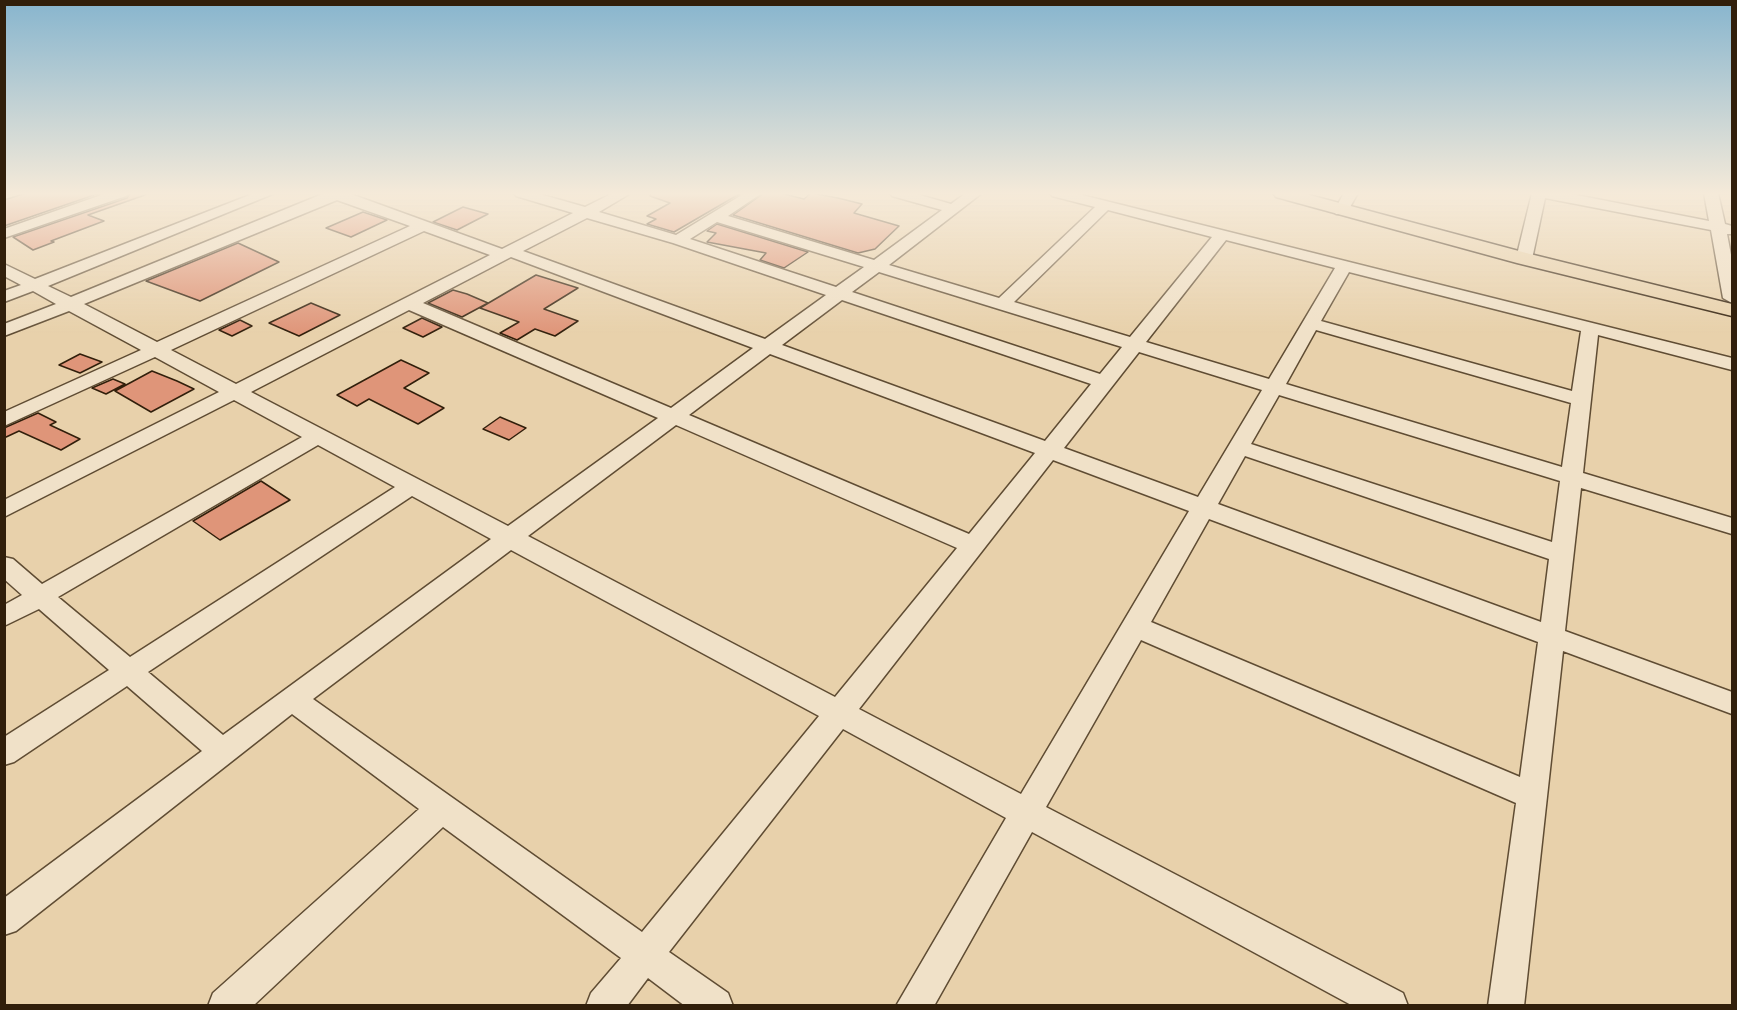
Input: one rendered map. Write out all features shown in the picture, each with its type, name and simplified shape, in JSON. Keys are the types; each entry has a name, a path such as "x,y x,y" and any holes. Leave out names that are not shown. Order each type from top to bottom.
{"main road":[{"path":"1452,240 1732,310"}],"street":[{"path":"4,297 150,240"},
{"path":"4,330 224,240"},
{"path":"4,420 393,240"},
{"path":"468,240 767,347 1732,703"},
{"path":"4,510 528,240"},
{"path":"678,240 837,295 1104,382"},
{"path":"791,240 1732,526"},
{"path":"4,919 292,699 911,240"},
{"path":"1002,304 1068,240"},
{"path":"604,1005 1218,240"},
{"path":"1242,240 1732,364"},
{"path":"1524,259 1528,240"},
{"path":"1719,240 1732,298"},
{"path":"914,1005 1344,266"},
{"path":"4,269 1390,1005"},
{"path":"408,303 973,545"},
{"path":"1310,323 1581,400"},
{"path":"1506,1005 1590,328"},
{"path":"4,617 319,436"},
{"path":"1238,447 1562,554"},
{"path":"4,753 412,486"},
{"path":"4,565 223,752"},
{"path":"1134,626 1532,796"},
{"path":"292,699 716,1005"},
{"path":"226,1005 442,808"}],"building":[{"path":"18,240 53,240 51,241 54,242 33,250"},
{"path":"709,240 769,240 808,252 784,268 760,260 766,253 707,242"},
{"path":"816,240 884,240 875,249 858,253"},
{"path":"238,243 279,262 200,301 146,281"},
{"path":"536,275 578,288 544,309 578,321 555,336 535,329 517,340 500,333 519,322 480,308"},
{"path":"453,290 488,303 462,317 428,303"},
{"path":"311,303 340,315 299,336 269,323"},
{"path":"422,318 442,327 423,337 403,328"},
{"path":"240,320 252,326 232,336 219,330"},
{"path":"80,354 102,362 80,373 59,365"},
{"path":"401,360 429,373 404,388 444,408 418,424 369,399 357,406 337,395"},
{"path":"152,371 194,389 151,412 115,391"},
{"path":"113,379 125,384 106,394 92,388"},
{"path":"38,413 56,422 50,425 80,439 61,450 19,431 4,438 4,428"},
{"path":"500,417 526,428 509,440 483,429"},
{"path":"261,481 290,500 220,540 193,521"}]}
